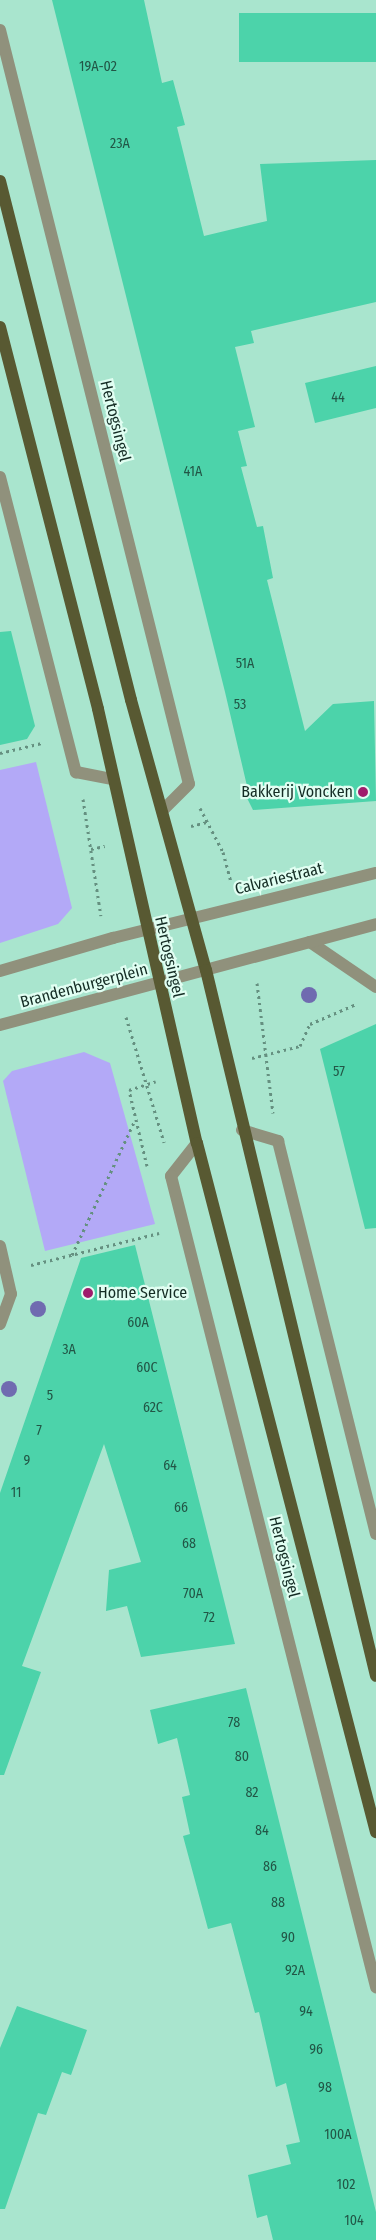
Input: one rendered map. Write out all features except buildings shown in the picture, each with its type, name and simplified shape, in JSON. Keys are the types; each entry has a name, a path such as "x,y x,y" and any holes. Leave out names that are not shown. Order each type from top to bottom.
{"main road":[{"name":"Hertogsingel","path":"0,182 162,811 206,970 242,1130 376,1676"},
{"name":"Hertogsingel","path":"0,327 112,779 197,1143 376,1832"}],"street":[{"name":"Hertogsingel","path":"0,30 189,784 162,811"},
{"path":"0,477 76,772 112,779"},
{"name":"Calvariestraat","path":"191,918 376,873"},
{"path":"0,971 191,918"},
{"path":"206,970 376,924"},
{"path":"310,942 376,987"},
{"name":"Brandenburgerplein","path":"0,1025 206,970"},
{"path":"242,1130 278,1140 376,1534"},
{"name":"Hertogsingel","path":"197,1143 171,1176 376,1987"},
{"path":"0,1246 11,1294 0,1324"}],"path":[{"path":"0,753 67,736"},
{"path":"266,1055 300,1046 310,1024 360,1003"},
{"path":"145,1083 129,1090 150,1177"},
{"path":"72,1255 135,1121"},
{"path":"6,1272 164,1232 162,1223"}],"shaded area":[{"path":"36,762 72,908 58,924 0,943 0,770"},
{"path":"84,1052 110,1063 155,1224 45,1251 3,1081 12,1071"}],"place":[{"name":"Bakkerij Voncken","path":"363,792"},
{"name":"Home Service","path":"88,1293"}]}
